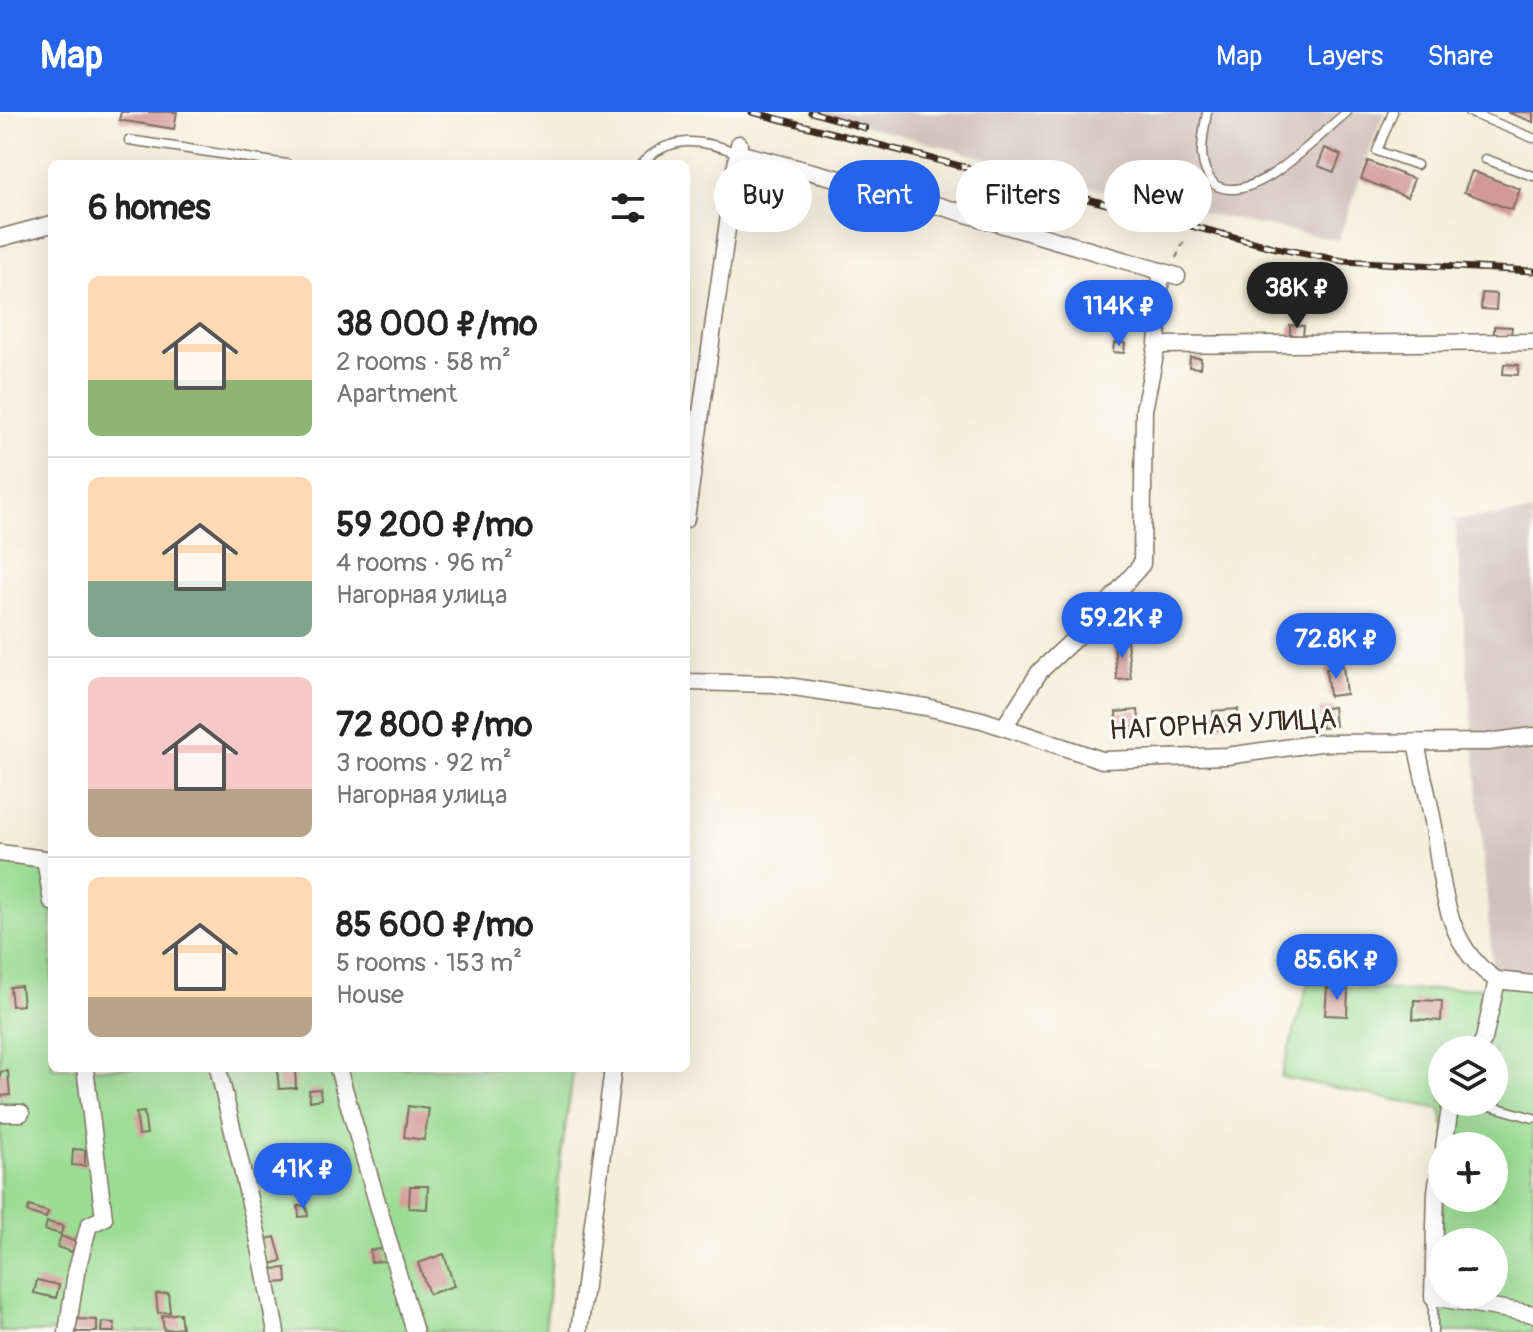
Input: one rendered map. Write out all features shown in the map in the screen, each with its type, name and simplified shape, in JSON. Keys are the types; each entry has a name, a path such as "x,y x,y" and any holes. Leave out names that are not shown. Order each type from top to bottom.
{"street":[{"path":"690,491 739,148 1169,273 1144,410 1142,564 1089,625 1040,671 1004,727"},
{"path":"0,238 48,225"},
{"path":"1157,345 1533,342"},
{"name":"НАГОРНАЯ УЛИЦА","path":"690,682 774,684 926,707 1004,727 1102,760 1227,756 1320,743 1488,742 1533,736"},
{"path":"1416,742 1445,898 1467,956 1497,980 1533,984"},
{"path":"0,853 48,859"},
{"path":"1485,1036 1497,980"},
{"path":"67,1332 76,1273 89,1225 104,1218 86,1072"},
{"path":"219,1072 258,1237 276,1332"},
{"path":"339,1072 415,1332"},
{"path":"579,1332 612,1072"},
{"path":"0,1113 21,1113"},
{"path":"1498,1308 1533,1314"}],"lane":[{"path":"1207,112 1202,156 1213,183 1221,188 1240,189 1266,179 1347,112"},
{"path":"1393,112 1377,151 1417,165"},
{"path":"1469,112 1533,138"},
{"path":"129,140 261,160"},
{"path":"645,160 655,149 681,140 739,148"},
{"path":"1485,159 1533,176"},
{"path":"1508,1111 1533,1118"},
{"path":"1433,1308 1433,1332"}],"path":[{"path":"1169,273 1184,241"}],"shaded area":[{"path":"815,112 1384,112 1338,240 1212,215 1212,160 1104,160 1104,191 1088,186 1088,160 992,160"},
{"path":"1533,512 1533,976 1493,973 1455,520"}],"green space":[{"path":"0,863 48,869 48,1072 573,1072 561,1156 545,1332 0,1332"},
{"path":"1308,983 1403,991 1501,986 1533,988 1533,1332 1441,1332 1444,1308 1508,1308 1508,1228 1441,1228 1443,1212 1508,1212 1508,1132 1445,1132 1442,1116 1508,1116 1508,1036 1428,1036 1428,1106 1281,1077"}],"building":[{"path":"121,112 177,112 174,129 119,120"},
{"path":"1507,112 1533,112 1533,122"},
{"path":"1325,148 1341,155 1334,172 1318,166"},
{"path":"1368,161 1414,179 1407,197 1361,179"},
{"path":"1472,171 1520,189 1512,210 1464,192"},
{"path":"1261,291 1274,292 1273,303 1261,302"},
{"path":"1482,293 1497,294 1496,310 1481,309"},
{"path":"1290,325 1304,326 1303,336 1290,335"},
{"path":"1494,326 1512,327 1511,335 1494,334"},
{"path":"1114,343 1125,343 1124,353 1113,352"},
{"path":"1190,357 1201,358 1200,368 1189,367"},
{"path":"1504,364 1519,365 1518,375 1503,374"},
{"path":"1127,640 1131,679 1117,680 1114,641"},
{"path":"1343,666 1346,694 1329,696 1326,669"},
{"path":"1333,707 1335,726 1322,728 1319,709"},
{"path":"1238,709 1239,722 1214,725 1213,711"},
{"path":"1138,710 1140,727 1117,729 1116,712"},
{"path":"21,986 23,1005 12,1006 10,987"},
{"path":"1327,988 1348,989 1347,1016 1325,1015"},
{"path":"1414,1000 1442,1001 1441,1021 1413,1019"},
{"path":"8,1071 10,1095 0,1096 0,1072"},
{"path":"277,1072 295,1072 296,1088 279,1089"},
{"path":"320,1089 321,1099 310,1101 309,1090"},
{"path":"408,1106 429,1109 424,1140 404,1137"},
{"path":"144,1112 147,1134 139,1135 136,1113"},
{"path":"73,1149 85,1150 85,1166 72,1165"},
{"path":"410,1186 428,1186 427,1209 409,1208"},
{"path":"306,1205 308,1216 299,1217 298,1206"},
{"path":"29,1206 48,1212 46,1218 27,1212"},
{"path":"47,1222 63,1226 61,1234 45,1230"},
{"path":"61,1236 76,1242 72,1252 57,1247"},
{"path":"275,1237 282,1261 270,1264 263,1240"},
{"path":"384,1249 385,1261 371,1262 370,1250"},
{"path":"444,1254 454,1286 429,1294 418,1263"},
{"path":"286,1268 287,1282 273,1283 271,1269"},
{"path":"37,1280 59,1285 56,1298 34,1293"},
{"path":"168,1293 170,1312 158,1313 156,1294"},
{"path":"180,1313 182,1328 164,1330 162,1316"},
{"path":"74,1319 97,1320 97,1332 73,1332"},
{"path":"102,1322 115,1323 114,1332 101,1332"}],"railway":[{"path":"752,112 1276,248 1343,261 1533,271"},
{"path":"811,112 865,128"}]}
